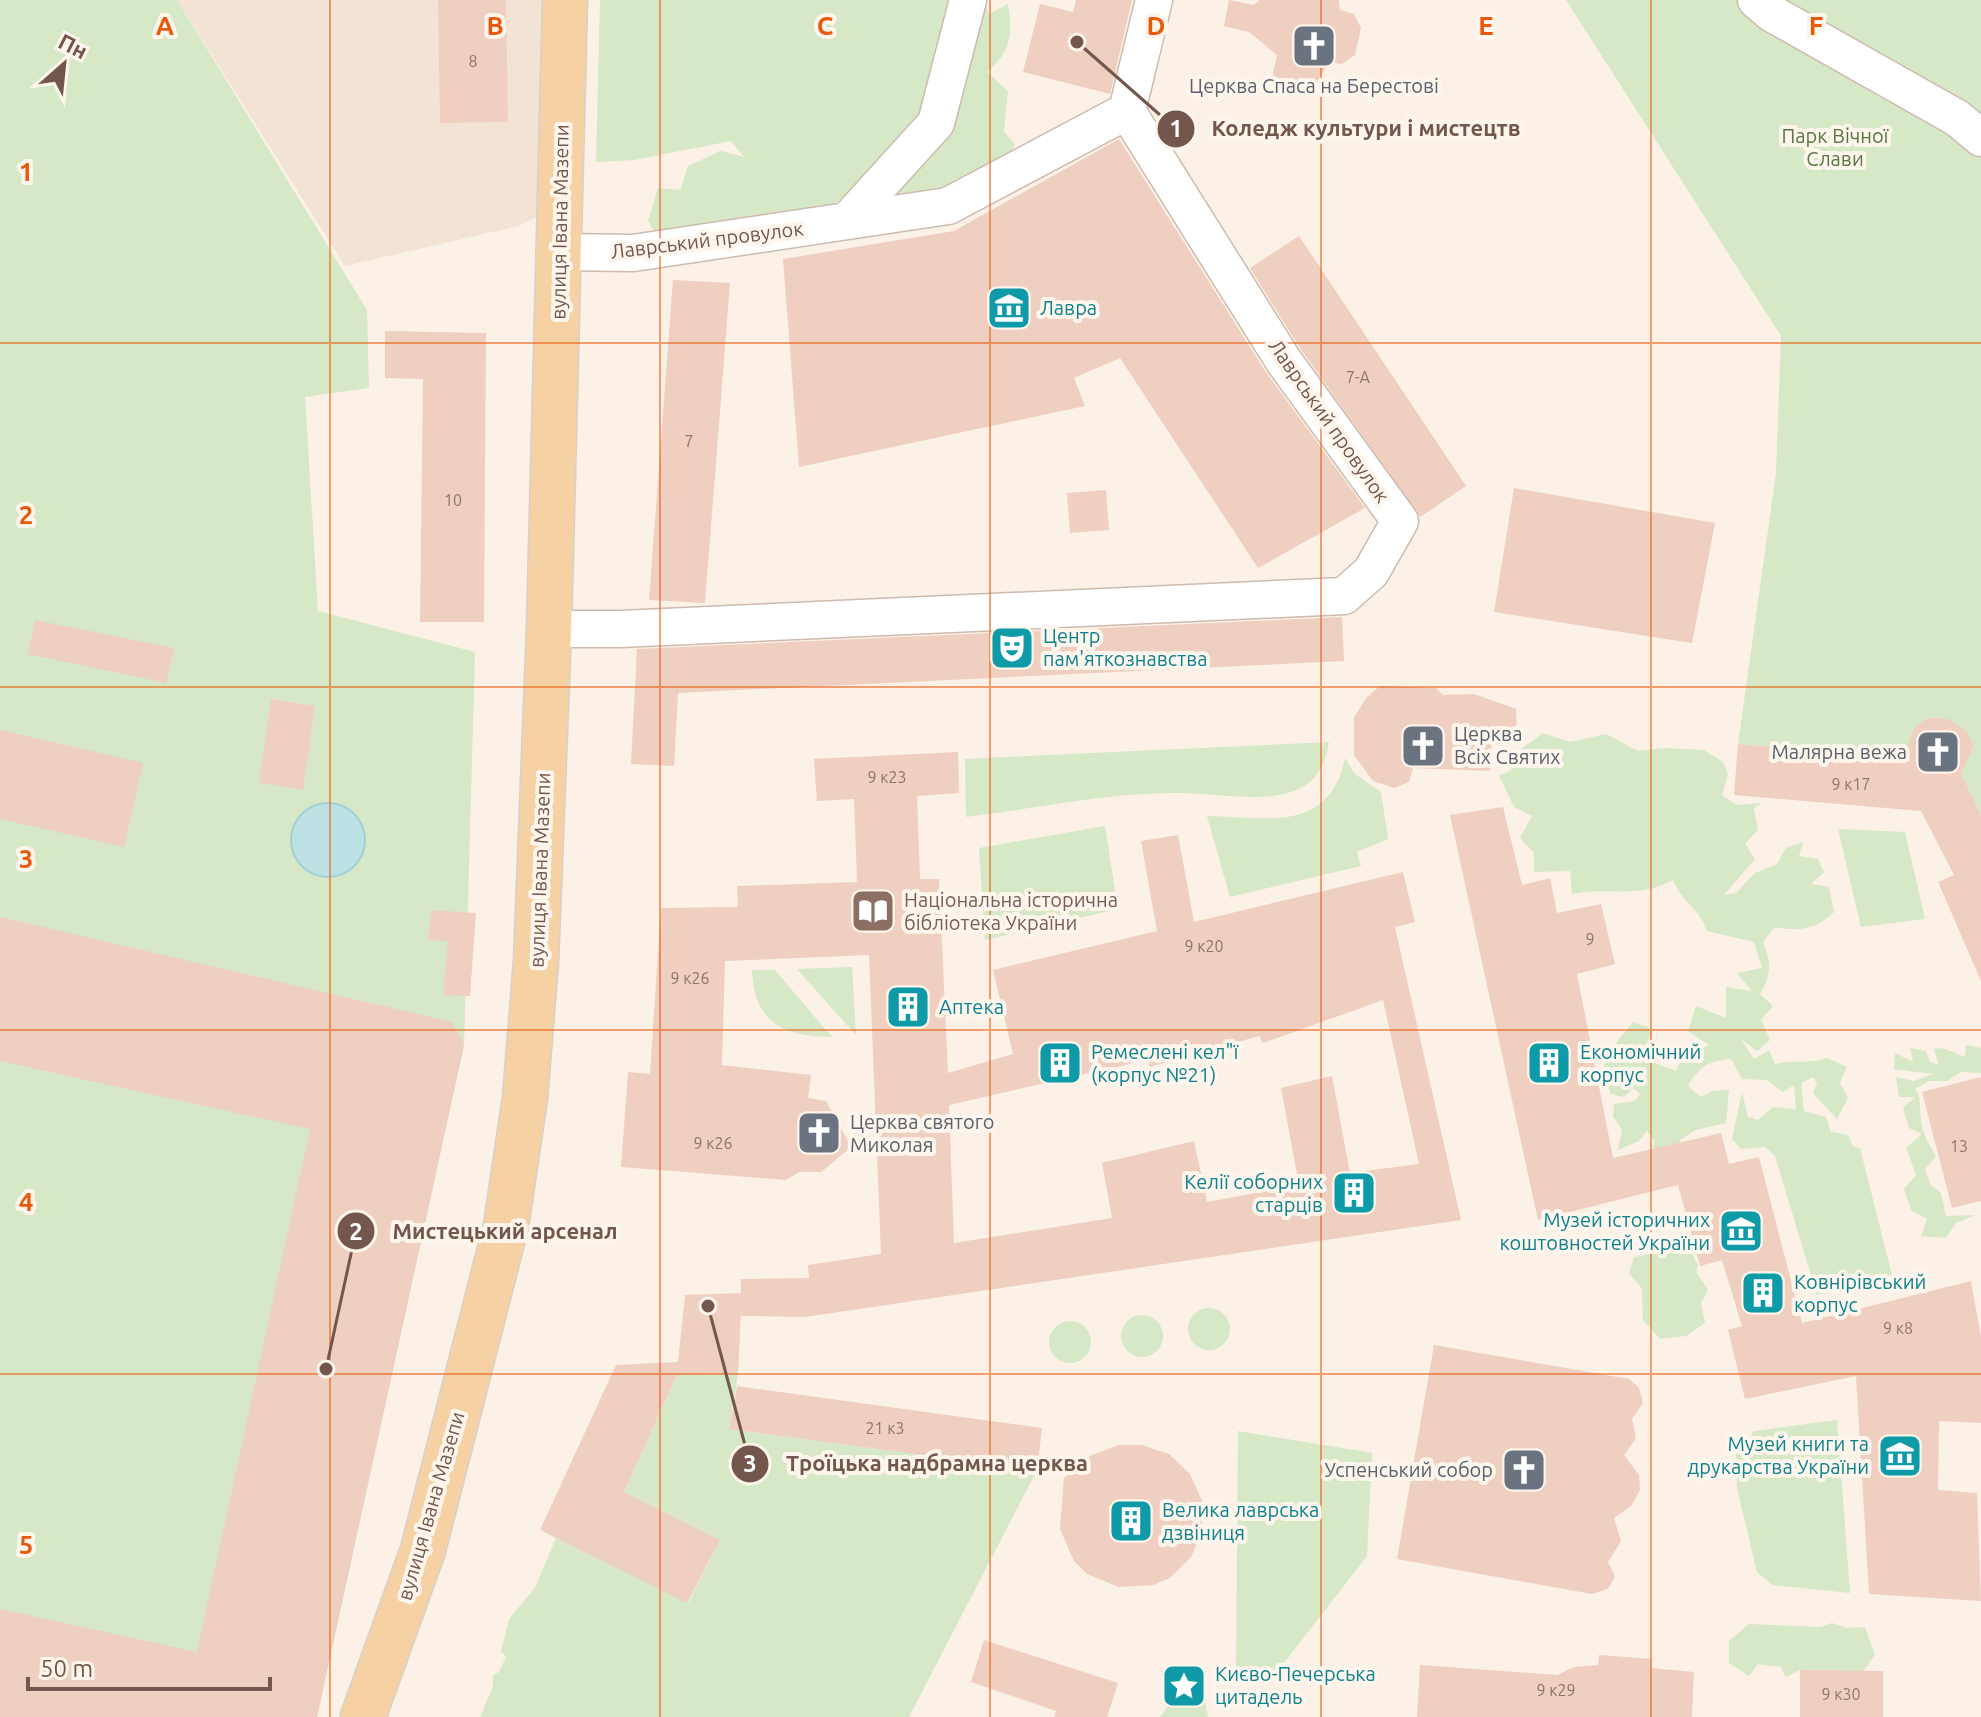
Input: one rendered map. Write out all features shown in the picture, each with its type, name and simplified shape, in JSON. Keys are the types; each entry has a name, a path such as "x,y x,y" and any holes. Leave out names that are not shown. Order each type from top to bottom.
{"main road":[{"name":"вулиця Івана Мазепи","path":"363,1717 423,1550 506,1226 525,1098 536,962 549,629 565,0"}],"lane":[{"path":"847,221 936,123 968,0"},
{"path":"1127,111 1154,0"},
{"path":"1756,0 1771,13 1957,118 1981,138"},
{"name":"Лаврський провулок","path":"549,629 620,629 1344,596 1371,572 1400,521 1283,360 1127,111 948,206 633,253 559,252"}],"shaded area":[{"path":"177,0 550,0 546,212 519,226 345,266"}],"green space":[{"path":"0,0 177,0 367,310 369,388 305,397 318,611 475,652 464,1045 317,1717 0,1717"},
{"path":"600,0 983,0 989,14 1008,4 1010,34 1006,50 987,72 1008,91 1004,131 1015,145 991,195 941,219 849,194 823,210 659,239 648,221 658,188 680,190 688,166 721,151 744,157 731,141 634,160 596,162"},
{"name":"Парк Вічної Слави","path":"1566,0 1981,0 1981,815 1961,773 1974,746 1961,728 1943,720 1928,718 1910,758 1738,744 1776,473 1781,336"},
{"path":"1543,733 1570,742 1606,734 1638,751 1664,748 1704,750 1723,762 1728,774 1722,796 1738,805 1762,803 1754,808 1758,830 1745,844 1755,859 1724,895 1736,893 1755,873 1777,864 1786,848 1803,842 1799,856 1818,859 1824,872 1811,884 1829,887 1834,912 1807,928 1775,927 1763,942 1769,968 1760,994 1773,1006 1761,1020 1770,1040 1757,1051 1740,1038 1754,1059 1769,1050 1775,1064 1827,1058 1847,1067 1840,1083 1848,1098 1837,1119 1813,1093 1817,1084 1813,1077 1801,1083 1804,1111 1826,1117 1831,1132 1848,1135 1853,1147 1860,1148 1892,1275 1817,1295 1775,1156 1765,1147 1741,1149 1732,1139 1742,1092 1748,1117 1758,1120 1773,1107 1796,1109 1794,1085 1783,1092 1767,1080 1742,1079 1731,1059 1710,1063 1688,1086 1701,1097 1713,1091 1729,1090 1726,1123 1696,1130 1680,1140 1682,1159 1653,1157 1654,1140 1647,1131 1639,1141 1618,1150 1622,1130 1613,1116 1614,1104 1635,1101 1640,1094 1633,1088 1624,1097 1610,1094 1604,1066 1607,1054 1633,1022 1654,1029 1639,1057 1676,1071 1684,1054 1709,1045 1688,1031 1696,1006 1726,1018 1726,987 1752,991 1737,973 1762,968 1754,942 1707,931 1673,880 1647,890 1572,894 1570,871 1534,872 1534,853 1520,838 1532,816 1514,807 1499,776 1511,770 1520,750"},
{"path":"1329,742 1322,766 1313,779 1300,789 1277,795 1148,794 1096,798 966,817 965,759"},
{"path":"1345,758 1355,774 1381,792 1388,839 1357,852 1361,866 1230,897 1207,816 1273,818 1310,810 1325,799 1337,782"},
{"path":"1105,826 1118,909 985,940 979,848"},
{"path":"1838,829 1905,832 1925,919 1861,927"},
{"path":"852,967 856,1035 797,969"},
{"path":"752,970 775,970 832,1037 799,1034 774,1023 758,1003"},
{"path":"1966,1045 1981,1048 1981,1073 1961,1072 1947,1081 1929,1081 1915,1089 1923,1129 1936,1156 1925,1169 1930,1184 1941,1193 1946,1216 1975,1215 1956,1223 1946,1238 1921,1236 1927,1219 1911,1210 1904,1189 1916,1175 1906,1148 1922,1134 1909,1128 1903,1108 1915,1097 1899,1097 1896,1077 1914,1081 1933,1074 1894,1069 1895,1053 1913,1062 1910,1048 1926,1051 1930,1062 1939,1065 1934,1049 1943,1048 1965,1057"},
{"path":"1674,1243 1691,1252 1698,1265 1696,1272 1708,1290 1701,1303 1705,1323 1686,1336 1660,1339 1643,1320 1642,1289 1629,1273 1634,1257 1654,1253"},
{"path":"1209,1308 1224,1314 1230,1329 1224,1344 1209,1350 1194,1344 1188,1329 1194,1314"},
{"path":"1142,1315 1157,1321 1163,1336 1157,1351 1142,1357 1127,1351 1121,1336 1127,1321"},
{"path":"1070,1321 1085,1327 1091,1342 1085,1357 1070,1363 1055,1357 1049,1342 1055,1327"},
{"path":"738,1374 729,1429 1037,1470 909,1717 480,1717 493,1686 493,1675 499,1672 506,1657 501,1651 509,1619 535,1588 556,1538 688,1603 720,1540 624,1492 677,1375"},
{"path":"1837,1420 1850,1593 1772,1585 1757,1572 1737,1488 1736,1455 1754,1431"},
{"path":"1238,1431 1372,1453 1367,1556 1277,1672 1236,1670"},
{"path":"1832,1623 1847,1628 1865,1627 1875,1655 1863,1671 1800,1670 1786,1677 1781,1667 1758,1664 1749,1676 1729,1663 1729,1641 1749,1624 1820,1627"},
{"path":"1193,1692 1204,1698 1208,1717 1160,1717 1177,1694"}],"water":[{"path":"328,803 342,806 354,814 362,826 365,840 362,854 354,866 342,874 328,877 314,874 302,866 294,854 291,840 294,826 302,814 314,806"}],"building":[{"path":"438,0 506,0 508,122 440,123"},
{"path":"1076,0 1132,0 1110,94 1023,72 1040,4 1073,12"},
{"name":"Церква Спаса на Берестові","path":"1229,0 1254,5 1259,0 1339,0 1340,10 1354,14 1361,28 1355,55 1342,64 1329,62 1312,91 1271,82 1277,55 1249,32 1224,26"},
{"name":"Лавра","path":"1119,139 1265,371 1365,508 1258,568 1120,358 1074,378 1085,406 799,467 783,259 954,231"},
{"path":"1299,236 1466,486 1420,517 1300,348 1250,268"},
{"path":"673,280 730,283 705,603 649,600"},
{"path":"385,331 486,333 484,622 420,622 423,379 385,378"},
{"path":"1514,488 1715,523 1692,643 1494,612"},
{"path":"1106,490 1109,530 1070,533 1067,493"},
{"path":"1342,617 1344,661 678,693 674,766 631,764 637,649"},
{"path":"35,620 174,648 166,683 28,654"},
{"name":"Церква Всіх Святих","path":"1380,686 1436,688 1443,695 1474,694 1516,709 1517,735 1492,737 1490,771 1413,768 1409,782 1394,788 1373,781 1354,755 1354,718 1366,698"},
{"path":"271,699 315,706 303,790 259,783"},
{"path":"1928,718 1948,719 1966,731 1974,746 1961,773 1981,815 1981,981 1938,882 1954,875 1921,811 1734,795 1738,744 1902,758 1915,727"},
{"path":"0,730 143,763 124,847 0,819"},
{"path":"958,752 959,793 917,796 920,879 939,879 948,1073 1013,1054 993,970 1157,931 1141,841 1178,835 1194,922 1403,872 1415,922 1395,927 1461,1220 805,1317 741,1316 741,1310 738,1374 677,1375 624,1492 720,1540 687,1603 540,1530 616,1365 678,1362 685,1295 741,1293 741,1279 809,1278 808,1265 881,1254 869,955 725,961 722,1065 811,1075 808,1098 826,1101 851,1147 821,1172 799,1172 786,1180 621,1167 628,1072 650,1074 661,908 738,907 737,886 857,882 854,799 817,801 814,759","holes":["1383,1000 1419,1164 1350,1173 1332,1076 1281,1088 1299,1185 1207,1202 1194,1141 1102,1163 1112,1218 954,1243 949,1105 1147,1060 1150,1067 1259,1036 1263,1043"]},
{"path":"1503,807 1522,885 1550,878 1557,913 1601,904 1615,964 1577,974 1613,1158 1721,1133 1729,1164 1759,1157 1802,1323 1971,1281 1981,1337 1981,1423 1939,1421 1938,1490 1977,1493 1981,1601 1869,1594 1856,1376 1745,1399 1728,1330 1742,1326 1722,1260 1700,1266 1678,1185 1538,1220 1450,815"},
{"path":"431,910 476,913 470,996 443,995 448,941 428,940"},
{"path":"0,917 452,1022 464,1045 317,1717 0,1717 0,1609 197,1652 310,1129 0,1061"},
{"path":"1981,1077 1981,1201 1952,1208 1922,1092"},
{"name":"Успенський собор","path":"1434,1345 1629,1379 1639,1388 1643,1403 1632,1419 1636,1438 1624,1455 1639,1475 1640,1490 1631,1506 1614,1518 1621,1541 1608,1562 1615,1577 1608,1589 1592,1594 1397,1559"},
{"path":"737,1386 1042,1428 1037,1470 729,1429"},
{"name":"Велика лаврська дзвіниця","path":"1118,1445 1142,1445 1169,1454 1190,1474 1202,1501 1202,1531 1191,1557 1170,1578 1153,1585 1119,1587 1087,1574 1074,1561 1060,1529 1064,1478 1090,1456"},
{"path":"984,1640 1118,1683 1107,1717 1054,1717 1056,1711 971,1682"},
{"path":"1599,1655 1652,1659 1651,1668 1694,1672 1692,1717 1417,1717 1420,1665 1557,1675 1574,1667 1598,1665"},
{"path":"1800,1670 1883,1671 1883,1717 1800,1717"}],"place":[{"name":"Коледж культури і мистецтв","path":"1077,42"},
{"name":"Церква Спаса на Берестові","path":"1314,46"},
{"name":"Лавра","path":"1009,308"},
{"name":"Центр пам'яткознавства","path":"1012,648"},
{"name":"Церква Всіх Святих","path":"1423,746"},
{"name":"Малярна вежа","path":"1938,752"},
{"name":"Національна історична бібліотека України","path":"873,911"},
{"name":"Аптека","path":"908,1007"},
{"name":"Ремеслені кел\"ї (корпус №21)","path":"1060,1063"},
{"name":"Економічний корпус","path":"1549,1063"},
{"name":"Церква святого Миколая","path":"819,1133"},
{"name":"Келії соборних старців","path":"1354,1193"},
{"name":"Музей історичних коштовностей України","path":"1741,1231"},
{"name":"Ковнірівський корпус","path":"1763,1293"},
{"name":"Троїцька надбрамна церква","path":"708,1306"},
{"name":"Мистецький арсенал","path":"326,1369"},
{"name":"Музей книги та друкарства України","path":"1900,1456"},
{"name":"Успенський собор","path":"1524,1470"},
{"name":"Велика лаврська дзвіниця","path":"1131,1521"},
{"name":"Києво-Печерська цитадель","path":"1184,1686"}]}
